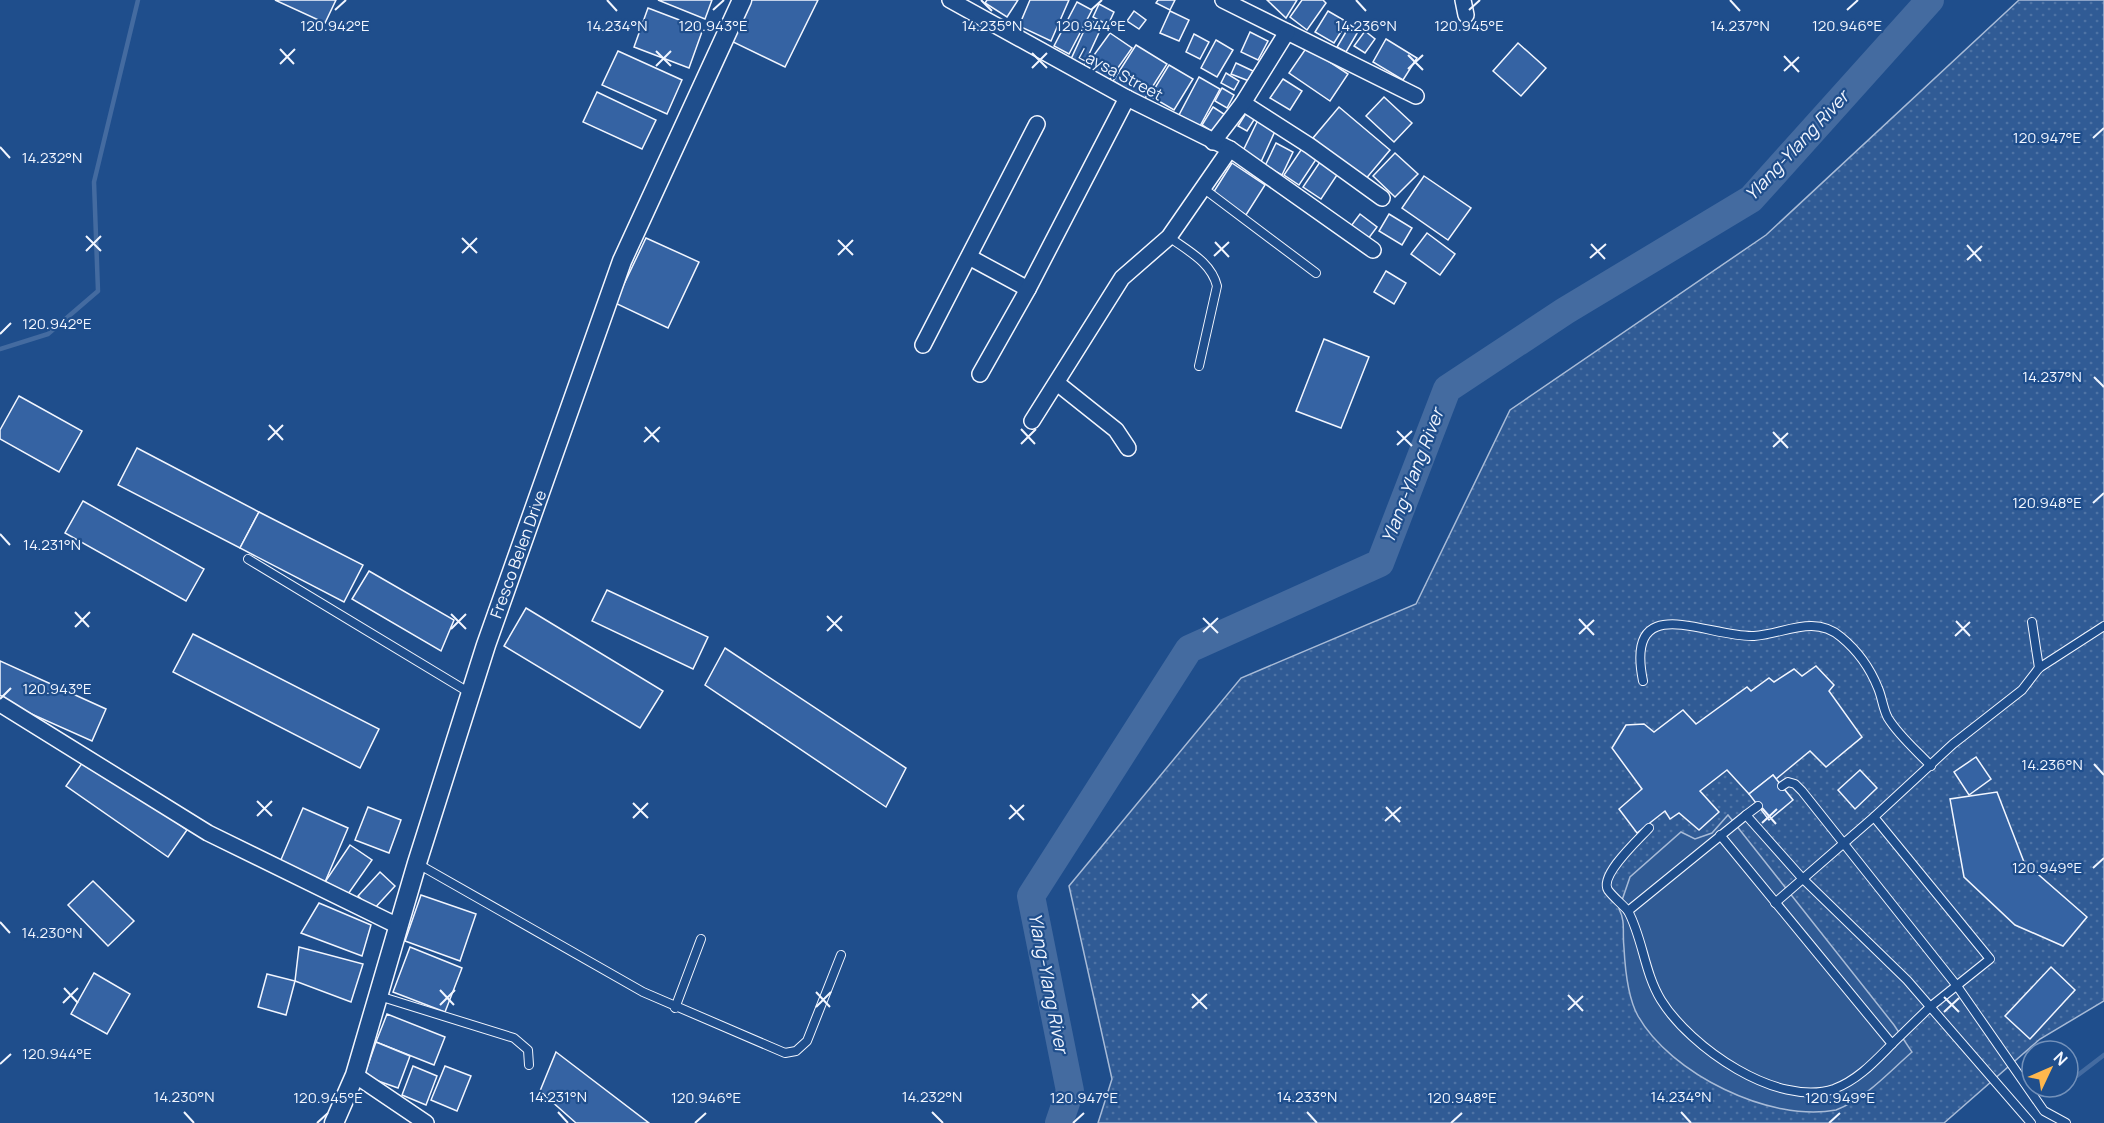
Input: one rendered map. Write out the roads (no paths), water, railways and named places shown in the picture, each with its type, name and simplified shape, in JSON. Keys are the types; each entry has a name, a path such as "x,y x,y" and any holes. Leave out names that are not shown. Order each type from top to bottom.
{"street":[{"name":"Fresco Belen Drive","path":"334,1123 355,1075 417,863 471,693 622,261 742,0"},
{"name":"Laysa Street","path":"950,0 1127,98 1230,149 1373,250"},
{"path":"1223,0 1416,96"},
{"path":"1213,142 1243,103 1287,32"},
{"path":"980,374 1028,289 1127,98"},
{"path":"1243,103 1310,146 1382,198"},
{"path":"923,345 1037,124"},
{"path":"1032,421 1122,278 1169,237 1230,149"},
{"path":"969,256 1028,289"},
{"path":"1057,383 1116,429 1128,448"},
{"path":"0,704 208,832 398,926"},
{"path":"355,1075 426,1123"}],"lane":[{"path":"1203,188 1316,273"},
{"path":"1169,237 1205,262 1214,275 1217,286 1199,366"},
{"path":"248,559 471,693"},
{"path":"2032,622 2039,668"},
{"path":"1643,681 1639,650 1646,637 1666,624 1683,623 1736,635 1755,636 1804,625 1827,627 1841,637 1867,664 1887,717 1931,766"},
{"path":"1775,903 1874,817 1953,744 2022,690 2039,668 2104,626"},
{"path":"1782,786 1788,782 1795,784 1957,986 2044,1111 2066,1123"},
{"path":"1628,911 1720,834 1758,806"},
{"path":"1746,815 1802,878 1907,980 2031,1123 2044,1111"},
{"path":"1649,828 1611,870 1606,881 1607,888 1628,911 1636,927 1643,957 1661,1000 1692,1036 1749,1076 1773,1086 1795,1090 1833,1089 1854,1079 1930,1007 1990,959 1874,817"},
{"path":"1720,834 1892,1044"},
{"path":"417,863 675,1008 784,1053 796,1051 807,1041 841,955"},
{"path":"675,1008 701,939"},
{"path":"377,995 514,1038 528,1050 529,1065"}],"waterway":[{"path":"0,349 48,334 98,291 94,182 138,0"},
{"name":"Ylang-Ylang River","path":"1059,1123 1070,1091 1031,896 1189,649 1380,563 1447,389 1565,311 1751,199 1930,0"},
{"path":"2080,1073 2104,1055"}]}
